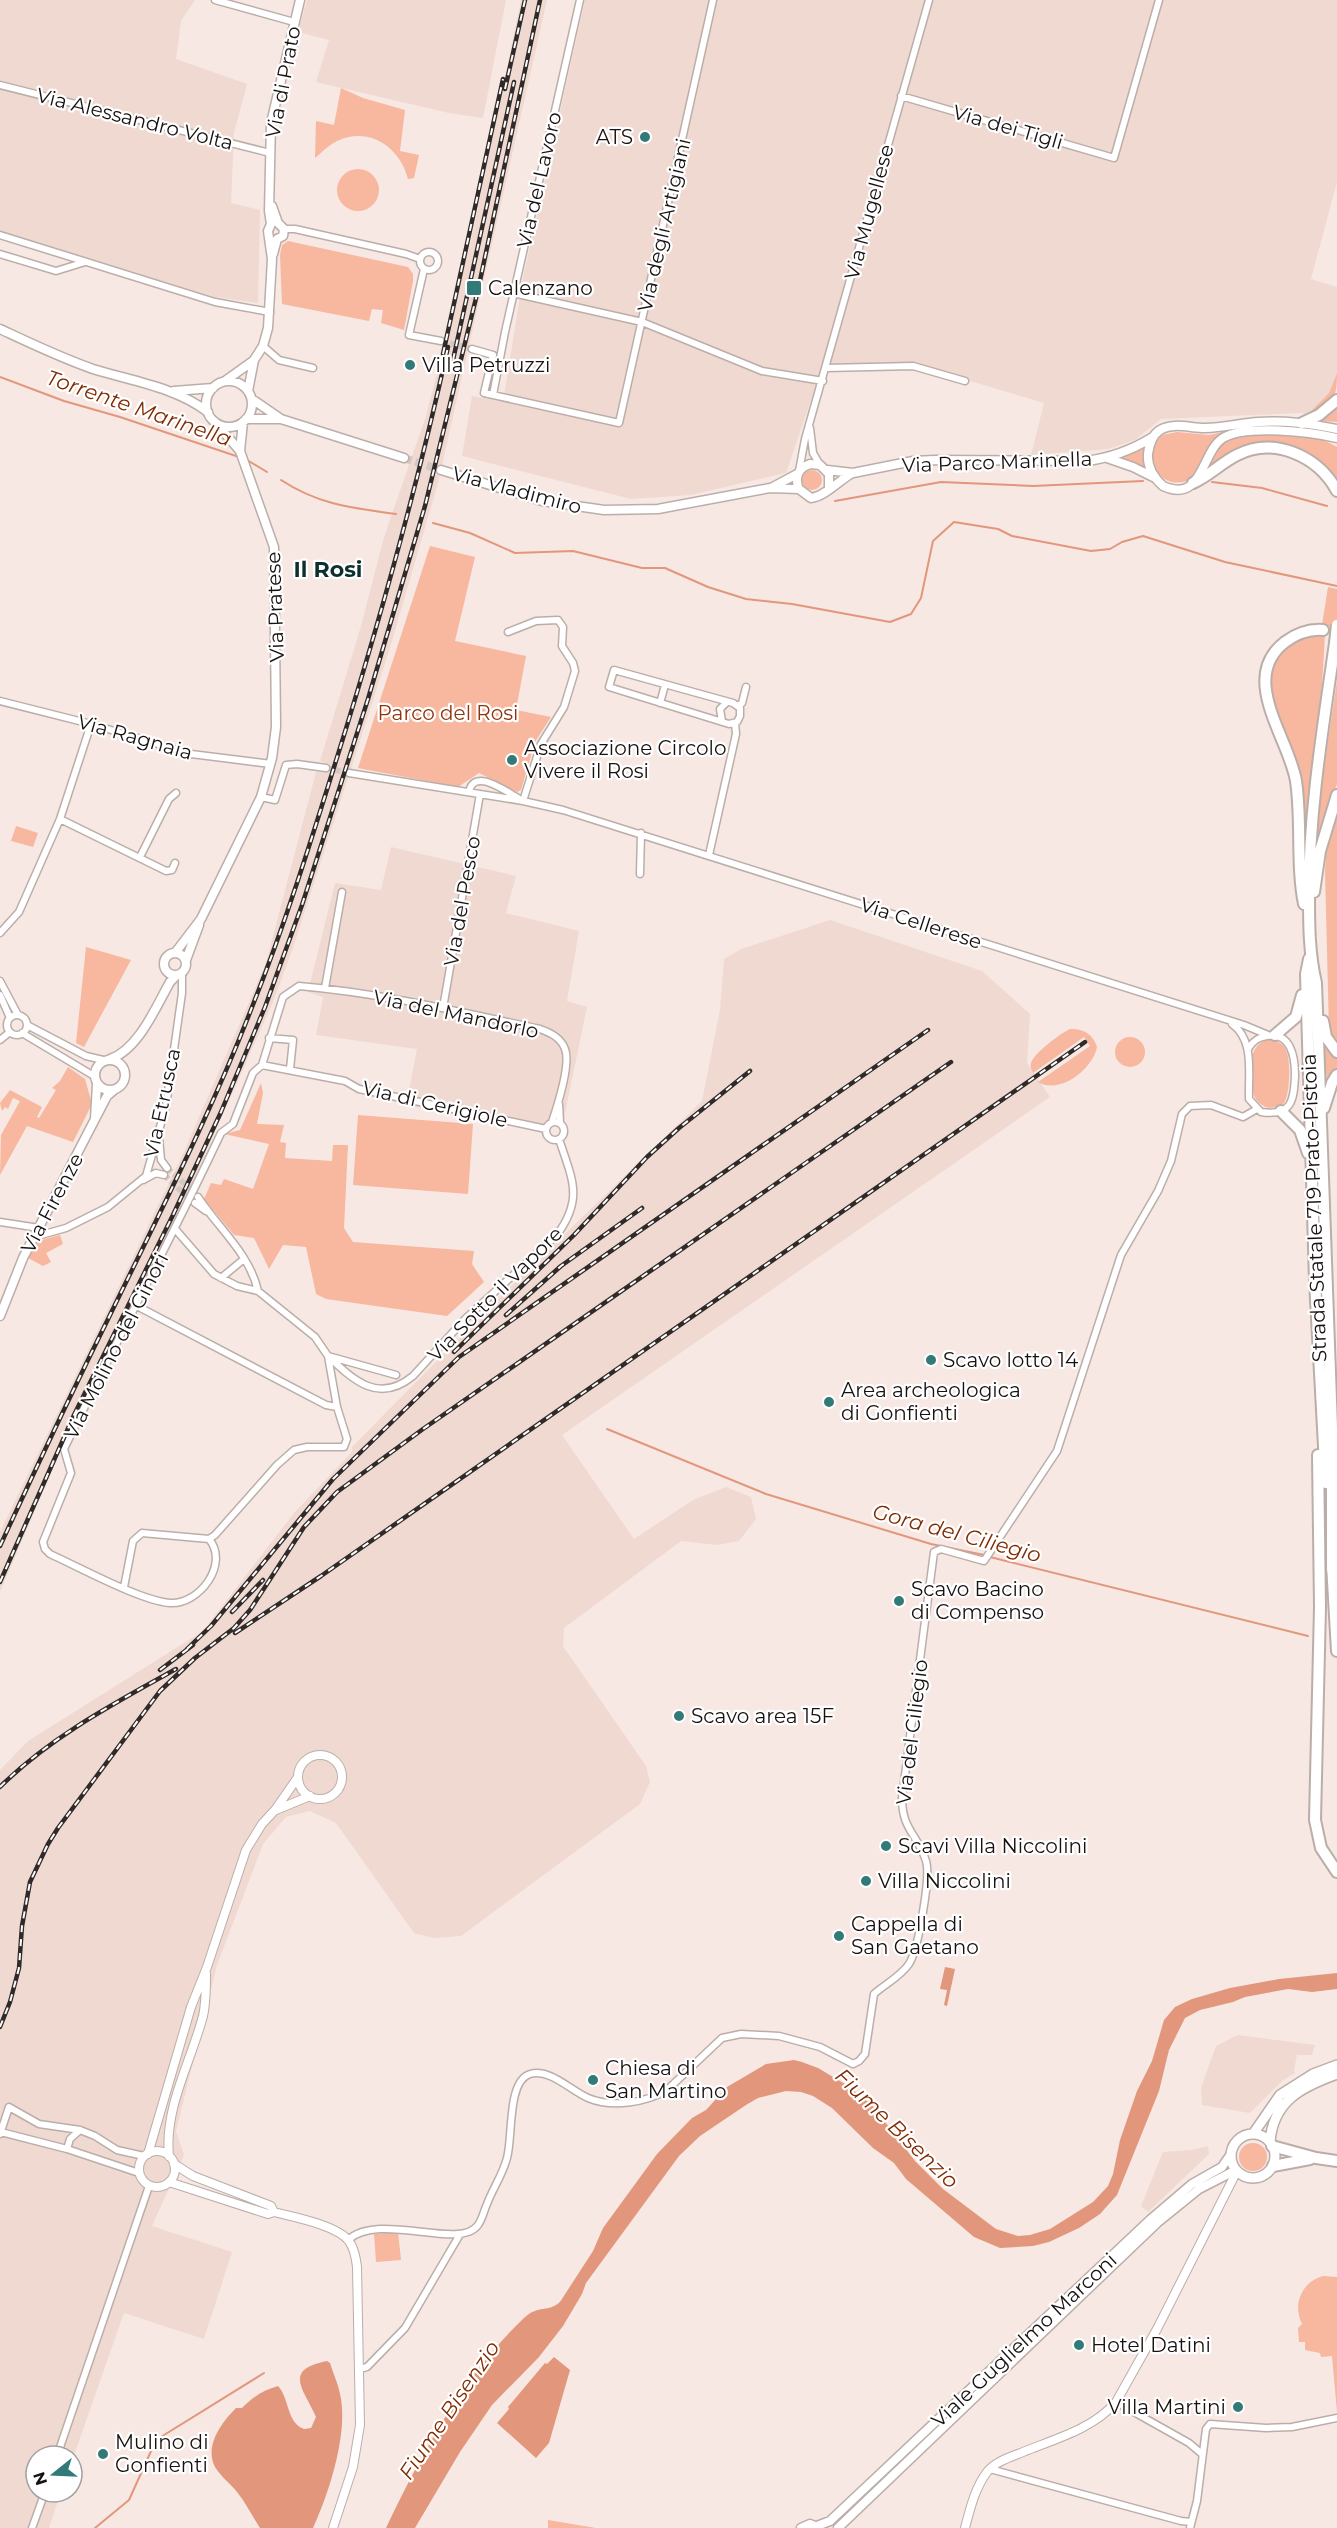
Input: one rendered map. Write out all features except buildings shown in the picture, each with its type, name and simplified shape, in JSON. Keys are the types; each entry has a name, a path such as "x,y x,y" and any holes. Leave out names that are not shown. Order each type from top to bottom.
{"highway":[{"path":"1302,423 1319,416 1337,400"},
{"path":"1194,483 1243,452 1274,448 1295,453 1313,463 1332,482 1337,491"},
{"name":"Strada Statale 719 Prato-Pistoia","path":"1337,625 1312,816 1309,858 1310,955 1316,982 1321,1120 1327,1431 1337,1651"},
{"path":"1309,931 1300,882 1295,779 1290,758 1266,697 1264,681 1268,664 1282,644 1306,631 1323,630"},
{"path":"1309,931 1320,851 1337,795"},
{"name":"Strada Statale 719 Prato-Pistoia","path":"1310,955 1306,974 1312,1166 1327,1431"},
{"path":"1271,1035 1296,1017 1306,974"},
{"path":"1316,982 1326,1037 1337,1052"},
{"path":"1321,1120 1332,1083 1337,1075"},
{"path":"1281,1111 1300,1130 1312,1166"},
{"path":"1327,1431 1337,1443"},
{"path":"1327,1431 1317,1459 1320,1556 1315,1820 1321,1848 1337,1872"},
{"path":"1271,2144 1337,2162"},
{"path":"1273,2166 1316,2158"}],"main road":[{"name":"Via di Prato","path":"273,238 283,236 268,211 272,123 300,0"},
{"name":"Via di Prato","path":"213,388 225,382 254,360 263,346 270,312 273,238 268,228 278,225"},
{"path":"0,329 54,354 92,368 172,392 208,412"},
{"name":"Via di Prato","path":"240,451 245,420 250,413 254,360"},
{"path":"225,382 235,382 281,419"},
{"path":"172,392 213,388 207,402 208,412"},
{"name":"Via di Prato","path":"208,412 240,451 243,460"},
{"path":"214,421 229,426 245,420 281,419 404,458"},
{"path":"1107,458 1134,448 1160,430 1172,426 1202,428 1259,422 1302,423 1337,429"},
{"path":"1153,436 1148,457 1150,469 1163,486 1171,489 1182,488 1194,483 1203,471 1216,443 1234,433 1286,431 1337,438"},
{"path":"1107,458 1133,467 1156,479"},
{"name":"Via Parco Marinella","path":"829,488 853,473 913,461 1050,462 1107,458"},
{"name":"Via Pratese","path":"243,460 270,530 275,566 277,683 271,761"},
{"path":"810,464 824,467 830,479 829,488 821,496 811,498 798,489 798,473 810,464"},
{"name":"Via Parco Marinella","path":"824,467 853,473"},
{"name":"Via Vladimiro","path":"441,470 542,501 595,510 658,509 770,488 798,489"},
{"name":"Via Vladimiro","path":"770,488 798,473"},
{"name":"Via Firenze","path":"94,1125 96,1067 123,1053 133,1043 170,982 186,967 186,960 201,919 261,797 271,761"},
{"name":"Via Firenze","path":"158,1002 166,958 175,953 201,919"},
{"path":"175,953 183,955 186,960"},
{"path":"165,968 170,974 180,973"},
{"name":"Via Firenze","path":"0,1316 16,1274 107,1096 122,1085 133,1043"},
{"path":"107,1060 119,1062 125,1071 125,1076"},
{"path":"96,1080 105,1089 114,1090"},
{"path":"1337,2065 1313,2074 1280,2095 1253,2134 1237,2140 1231,2154 1236,2171 1247,2178 1259,2178 1273,2166 1275,2152 1271,2144 1273,2119 1284,2104 1309,2086 1337,2074"},
{"path":"1253,2134 1271,2144"},
{"name":"Viale Guglielmo Marconi","path":"801,2528 810,2524 818,2527 830,2521 1151,2219 1192,2184 1222,2167 1231,2154"},
{"name":"Viale Guglielmo Marconi","path":"838,2528 1157,2223 1199,2189 1236,2171"}],"street":[{"path":"215,0 294,22"},
{"name":"Via del Lavoro","path":"493,395 513,293 580,0"},
{"name":"Via degli Artigiani","path":"513,293 642,322 713,0"},
{"name":"Via Mugellese","path":"798,473 929,0"},
{"name":"Via dei Tigli","path":"901,96 1114,158 1159,0"},
{"name":"Via Alessandro Volta","path":"0,85 270,153"},
{"path":"278,225 420,259 424,269 409,335 441,341"},
{"path":"0,235 214,302 270,312"},
{"path":"420,259 423,254 429,252 438,259 433,269 424,269"},
{"path":"0,254 56,271 88,262"},
{"path":"64,255 67,261 65,268"},
{"path":"472,349 493,355 484,393 619,423 642,322 762,371 823,381"},
{"path":"263,346 279,360 313,368"},
{"path":"826,369 913,366 965,381"},
{"name":"Via Mugellese","path":"810,425 813,453 824,467"},
{"path":"508,632 536,621 558,620 563,627 562,646 573,663 575,671 564,707 541,744 523,801"},
{"path":"735,723 729,724 609,687 614,670 738,706"},
{"path":"660,703 665,685"},
{"path":"738,706 742,703 746,687"},
{"name":"Via Ragnaia","path":"0,701 91,724 191,754 271,761"},
{"path":"722,721 720,709 727,702"},
{"path":"709,855 736,734 735,723 740,716 738,706"},
{"path":"0,933 19,912 60,819 91,724"},
{"path":"261,797 275,800 286,765 297,764 326,768"},
{"name":"Via Cellerese","path":"349,773 523,801 641,833 1271,1035"},
{"name":"Via Cellerese","path":"469,792 475,782 485,781 523,801"},
{"path":"140,857 169,799 176,793"},
{"name":"Via del Pesco","path":"443,1008 480,795"},
{"path":"60,819 166,871 172,870 175,863"},
{"path":"640,874 641,833"},
{"path":"325,988 342,892"},
{"name":"Via Etrusca","path":"34,1237 87,1218 108,1207 146,1176 171,1074 182,993 180,973"},
{"path":"0,981 18,1015 23,1017 27,1025 86,1056 107,1060"},
{"name":"Via del Mandorlo","path":"269,1038 283,998 299,986 325,988 443,1008 540,1029 555,1035 565,1049 566,1061 559,1100 552,1122"},
{"path":"0,995 10,1018 7,1026 10,1032 17,1035 22,1033 27,1025"},
{"path":"10,1018 18,1015"},
{"path":"1225,1019 1240,1030 1248,1049 1249,1099 1257,1109 1267,1112 1281,1111 1289,1106 1294,1097 1295,1062 1288,1044 1271,1035 1256,1039 1248,1049"},
{"path":"0,1040 10,1032"},
{"path":"22,1033 96,1080"},
{"path":"197,1200 244,1259 254,1276 258,1291 237,1286 214,1274 176,1230 221,1133 233,1124 253,1073 262,1065 269,1038 293,1041 290,1070"},
{"name":"Via di Cerigiole","path":"262,1065 345,1081 358,1089 546,1129"},
{"name":"Via del Mandorlo","path":"559,1100 560,1124"},
{"name":"Via del Ciliegio","path":"459,2235 471,2232 480,2223 506,2164 515,2093 522,2078 529,2074 549,2076 589,2098 606,2103 638,2102 658,2096 667,2090 722,2038 741,2034 779,2036 820,2047 853,2064 865,2054 873,1994 902,1973 916,1950 927,1877 927,1863 904,1821 902,1798 934,1552 938,1550 987,1558 1057,1451 1121,1255 1172,1161 1182,1114 1190,1106 1196,1105 1221,1107 1243,1117 1257,1109"},
{"path":"552,1122 560,1124 564,1130 559,1139 550,1138 546,1129 552,1122"},
{"path":"160,1126 161,1160 167,1168"},
{"name":"Via Sotto il Vapore","path":"258,1291 315,1337 328,1356 347,1376 368,1388 377,1389 387,1389 406,1382 465,1319 557,1235 568,1219 574,1203 571,1174 559,1139"},
{"path":"124,1195 147,1177 156,1173 164,1175"},
{"path":"0,1222 39,1228"},
{"name":"Via Molino del Ginori","path":"176,1230 135,1305 64,1449 71,1473 43,1542 50,1554 124,1587 169,1603 188,1601 213,1574 214,1544 209,1539"},
{"path":"220,1278 244,1259"},
{"path":"135,1305 326,1405 337,1407"},
{"path":"124,1587 133,1541 142,1533 176,1534 209,1539 277,1465 294,1450 307,1447 344,1447 347,1439 337,1407 328,1356 396,1375"},
{"path":"332,1383 337,1376 347,1376"},
{"path":"174,2164 174,2174 169,2182 160,2187 149,2186 139,2173 191,2007 207,1967 246,1850 262,1824 275,1810 298,1777 304,1762 314,1756 330,1758 339,1767 342,1779 333,1794 322,1799 310,1796 302,1789 298,1777"},
{"path":"275,1810 310,1796"},
{"path":"207,1967 204,2014 170,2120 167,2140 169,2156 174,2164 193,2176 271,2206 274,2212"},
{"path":"0,2105 9,2107 39,2124 80,2130 95,2136 117,2151 146,2155 159,2152 169,2156"},
{"path":"9,2107 0,2133 67,2149 139,2173"},
{"path":"67,2149 70,2139 80,2130"},
{"path":"964,2528 981,2481 990,2469 1002,2461 1078,2430 1107,2412 1116,2402 1162,2320 1236,2171"},
{"path":"169,2182 268,2214 274,2212 336,2231 348,2240 355,2254 360,2425 355,2456 333,2528"},
{"path":"61,2444 149,2186"},
{"path":"348,2240 355,2233 398,2228 459,2235 405,2328 367,2367 360,2369"},
{"path":"1116,2402 1189,2443 1202,2455"},
{"path":"990,2469 1190,2525 1197,2501 1206,2429 1213,2423 1266,2428 1292,2427 1337,2418"},
{"path":"32,2528 41,2504"}],"shaded area":[{"path":"0,0 195,0 181,21 176,59 247,84 234,133 231,203 260,210 258,303 215,297 0,231"},
{"path":"307,0 506,0 483,118 449,113 316,82 329,40 298,32"},
{"path":"521,0 547,0 438,483 389,651 293,948 273,1002 173,1226 59,1454 0,1592 0,1532 183,1154 266,963 316,772 325,771 327,764 320,761 361,626 384,537 426,416 471,241"},
{"path":"585,0 1337,0 1337,182 1311,279 1337,287 1337,373 1329,393 1306,416 1302,413 1161,419 1135,440 1108,449 1031,455 1044,403 910,363 823,365 786,473 691,495 631,499 462,456 472,396 503,402 523,278"},
{"path":"391,847 516,876 506,913 579,931 567,1001 587,1007 564,1118 538,1131 406,1105 417,1049 316,1035 323,997 308,992 335,883 381,890"},
{"path":"830,920 982,971 1030,1014 1027,1063 1050,1097 562,1435 634,1539 693,1500 726,1487 751,1497 756,1519 739,1541 717,1545 681,1541 564,1628 563,1646 646,1766 650,1782 640,1804 461,1936 434,1938 414,1933 336,1823 310,1811 286,1817 263,1844 217,1965 176,2131 184,2155 152,2226 232,2252 204,2339 124,2313 78,2444 24,2444 24,2504 57,2504 49,2528 0,2528 0,1770 28,1741 203,1631 294,1513 352,1452 352,1447 495,1302 702,1101 720,1010 724,959 741,949"},
{"path":"945,1967 955,1969 947,2006 944,2005 947,1990 940,1989"},
{"path":"1337,1973 1337,1989 1312,1992 1288,1989 1245,1997 1200,2010 1185,2018 1169,2050 1159,2091 1117,2195 1100,2214 1079,2228 1049,2242 1033,2246 1000,2248 974,2237 906,2179 894,2163 873,2148 832,2108 813,2096 786,2091 758,2098 746,2105 700,2136 679,2156 586,2283 563,2326 539,2357 492,2405 460,2452 415,2528 386,2528 429,2444 463,2390 482,2365 524,2318 534,2311 560,2302 593,2251 603,2228 657,2154 692,2118 706,2110 727,2087 766,2064 794,2060 802,2062 818,2068 845,2084 872,2105 915,2161 943,2189 996,2229 1018,2236 1030,2235 1050,2229 1093,2202 1108,2186 1113,2174 1120,2140 1137,2091 1152,2061 1164,2020 1175,2007 1192,1999 1230,1988 1279,1979"},
{"path":"1238,2035 1315,2045 1312,2055 1297,2055 1295,2073 1283,2080 1250,2113 1202,2105 1201,2088 1216,2046"},
{"path":"1208,2146 1209,2154 1148,2212 1141,2206 1163,2152 1192,2150"},
{"path":"554,2357 570,2370 549,2443 536,2458 497,2423 545,2363 547,2364"},
{"path":"327,2361 330,2363 339,2390 342,2426 336,2462 319,2514 313,2528 260,2528 240,2496 215,2467 212,2451 216,2435 236,2408 242,2408 258,2394 278,2386 294,2421 304,2429 311,2428 316,2417 302,2389 301,2375 313,2365"}],"green space":[{"path":"341,88 363,98 405,110 400,151 419,155 414,178 408,179 398,157 390,149 382,142 371,138 360,136 337,141 315,158 316,121 334,125"},
{"path":"358,169 366,170 373,175 378,182 378,198 373,205 366,210 358,211 350,210 343,205 338,198 337,190 338,182 343,175 350,170"},
{"path":"288,241 408,267 413,274 413,281 404,330 381,323 383,310 372,309 369,321 282,304 280,255 282,245"},
{"path":"1337,373 1336,391 1331,401 1306,416 1329,393"},
{"path":"1337,406 1337,422 1319,421"},
{"path":"1232,430 1212,443 1196,474 1189,480 1174,482 1166,479 1155,467 1153,451 1162,435 1177,432 1209,435"},
{"path":"1275,435 1322,439 1337,447 1337,483 1305,453 1289,446 1253,444 1241,447 1211,466 1209,465 1219,447 1235,438"},
{"path":"1146,444 1144,458 1146,469 1115,458"},
{"path":"812,470 819,473 822,480 819,487 812,490 805,487 802,480 805,473"},
{"name":"Parco del Rosi","path":"430,546 475,557 455,641 526,656 516,710 551,717 535,742 521,790 517,792 479,773 458,787 358,768"},
{"path":"1328,587 1337,589 1337,628 1322,625"},
{"path":"1325,634 1322,686 1303,853 1301,802 1268,686 1273,664 1285,647 1305,635"},
{"path":"1337,681 1337,784 1324,816 1316,848 1323,775"},
{"path":"1337,804 1337,1048 1329,1031 1325,872 1327,842"},
{"path":"16,826 38,833 33,847 11,841"},
{"path":"86,947 131,960 84,1047 76,1043"},
{"path":"1070,1029 1083,1031 1095,1042 1097,1047 1089,1064 1074,1078 1065,1082 1047,1085 1038,1082 1090,1046 1084,1037 1033,1073 1031,1063 1037,1054"},
{"path":"1130,1037 1141,1041 1145,1052 1141,1063 1130,1067 1119,1063 1115,1052 1119,1041"},
{"path":"1270,1039 1285,1048 1288,1055 1289,1085 1284,1103 1268,1108 1261,1105 1255,1098 1251,1082 1251,1063 1256,1047"},
{"path":"1324,1047 1337,1058 1337,1070 1327,1081"},
{"path":"68,1067 85,1079 92,1104 73,1142 27,1126 0,1175 1,1135 20,1101 13,1098 8,1109 5,1107 2,1111 0,1103 10,1090 42,1107 37,1117 39,1118 56,1090 52,1088 60,1081"},
{"path":"261,1083 263,1093 257,1124 284,1125 280,1142 286,1143 285,1158 332,1161 333,1145 348,1145 344,1228 353,1242 474,1251 472,1264 484,1282 447,1316 326,1299 316,1294 306,1247 283,1245 269,1269 254,1238 234,1235 204,1199 211,1183 221,1185 224,1179 253,1189 269,1144 224,1134 240,1130"},
{"path":"358,1115 473,1124 468,1194 353,1185"},
{"path":"60,1235 63,1244 46,1253 51,1262 43,1266 28,1258 38,1241"},
{"path":"1253,2143 1263,2147 1267,2157 1263,2167 1253,2171 1243,2167 1239,2157 1243,2147"},
{"path":"398,2232 401,2260 376,2262 374,2234"},
{"path":"1323,2276 1337,2277 1337,2412 1332,2356 1321,2357 1320,2353 1305,2350 1305,2342 1299,2342 1298,2328 1302,2324 1298,2309 1301,2295 1309,2283"},
{"path":"548,2520 596,2528 548,2528"}],"waterway":[{"name":"Torrente Marinella","path":"0,377 64,401 120,417 239,457"},
{"name":"Torrente Marinella","path":"247,460 267,472"},
{"name":"Torrente Marinella","path":"281,480 323,500 396,514"},
{"path":"835,501 941,482 1033,486 1143,481"},
{"path":"1212,482 1262,488 1327,506"},
{"name":"Torrente Marinella","path":"433,523 470,533 515,553 573,551 642,568 665,568 708,587 746,599 792,604 890,622 911,614 921,598 933,541 954,522 998,529 1012,536 1091,551 1110,549 1122,542 1143,536 1225,562 1337,586"},
{"name":"Gora del Ciliegio","path":"607,1429 766,1494 931,1544 984,1555"},
{"name":"Gora del Ciliegio","path":"990,1557 1308,1636"},
{"path":"95,2528 129,2500 156,2440 264,2373"}],"tunnel":[{"path":"441,341 472,349"},
{"path":"404,458 441,470"},
{"path":"326,768 349,773"},
{"path":"167,1168 196,1194"},
{"path":"164,1175 192,1201"}],"railway":[{"path":"505,89 525,0"},
{"path":"0,1582 74,1415 221,1112 265,1007 302,905 368,699 425,506 478,290 540,0"},
{"path":"443,354 503,79"},
{"path":"453,360 514,82"},
{"path":"0,1546 204,1120 265,973 307,854 366,661 410,505 448,347"},
{"path":"187,1649 211,1626 333,1479 459,1357 928,1030"},
{"path":"235,1633 321,1576 1085,1042"},
{"path":"0,2027 10,2002 19,1968 22,1926 30,1882 58,1828 160,1691 195,1658 234,1628 250,1610 304,1527 337,1492 423,1429 951,1062"},
{"path":"454,1352 574,1235 647,1157 750,1071"},
{"path":"506,1315 561,1266 642,1208"},
{"path":"232,1612 263,1580"},
{"path":"160,1670 193,1645"},
{"path":"0,1787 40,1752 84,1722 176,1669"}],"place":[{"name":"ATS","path":"645,137"},
{"name":"Calenzano","path":"474,288"},
{"name":"Villa Petruzzi","path":"410,365"},
{"name":"Associazione Circolo Vivere il Rosi","path":"512,760"},
{"name":"Scavo lotto 14","path":"931,1360"},
{"name":"Area archeologica di Gonfienti","path":"829,1402"},
{"name":"Scavo Bacino di Compenso","path":"899,1601"},
{"name":"Scavo area 15F","path":"679,1716"},
{"name":"Scavi Villa Niccolini","path":"886,1846"},
{"name":"Villa Niccolini","path":"866,1881"},
{"name":"Cappella di San Gaetano","path":"839,1936"},
{"name":"Chiesa di San Martino","path":"593,2080"},
{"name":"Hotel Datini","path":"1079,2345"},
{"name":"Villa Martini","path":"1238,2407"},
{"name":"Mulino di Gonfienti","path":"103,2454"}],"district":[{"name":"Il Rosi","path":"328,569"}],"water label":[{"name":"Fiume Bisenzio","path":"897,2128"},
{"name":"Fiume Bisenzio","path":"449,2410"}]}
